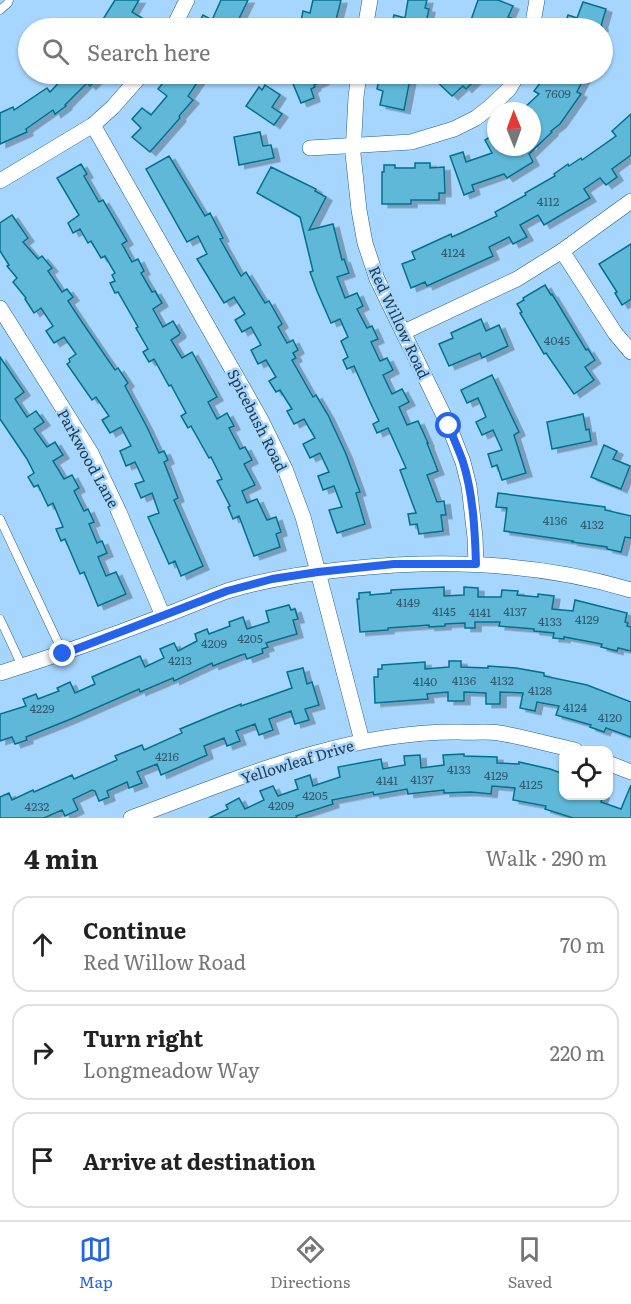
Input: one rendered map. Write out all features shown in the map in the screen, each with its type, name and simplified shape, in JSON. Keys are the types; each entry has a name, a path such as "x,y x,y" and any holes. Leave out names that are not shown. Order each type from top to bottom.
{"street":[{"path":"178,18 187,0"},
{"path":"367,18 370,0"},
{"path":"534,18 537,0"},
{"path":"0,181 93,124 113,107 133,84"},
{"name":"Red Willow Road","path":"358,84 353,154 365,243 377,279 449,426 463,462 469,486 476,564"},
{"path":"310,148 411,142 454,129 483,113 512,84"},
{"name":"Spicebush Road","path":"93,124 261,420 285,469 303,517 362,741"},
{"path":"404,332 517,279 562,251 631,201"},
{"path":"562,251 615,333 631,352"},
{"name":"Parkwood Lane","path":"0,308 90,453 119,512 163,616"},
{"path":"0,673 63,654 227,591 272,579 318,572 394,564 503,565 560,573 631,590"},
{"name":"Yellowleaf Drive","path":"131,818 249,774 322,750 362,741 435,732 499,733 559,746"},
{"path":"613,765 631,772"}],"lane":[{"path":"0,10 9,0"},
{"path":"0,519 63,654"},
{"path":"0,619 22,666"}],"building":[{"path":"115,0 139,0 132,12 142,18 104,18"},
{"path":"221,0 248,0 239,18 213,18"},
{"path":"313,0 341,0 336,18 302,18 303,11 310,13"},
{"path":"408,0 427,0 425,8 429,9 427,18 405,18"},
{"path":"478,0 498,0 513,6 508,17 511,18 472,18"},
{"path":"583,2 606,9 603,18 577,18"},
{"path":"58,84 86,84 66,106 55,114 53,110 26,129 27,132 0,144 0,113 13,107 14,110 47,88 50,92"},
{"path":"162,84 196,84 188,96 193,100 150,152 132,137 141,128 132,119 142,108 151,115 167,96 158,89"},
{"path":"293,84 316,84 311,89 314,98 301,103"},
{"path":"378,84 409,84 404,110 380,105 383,91 377,89"},
{"path":"439,84 471,84 466,89 463,86 452,96"},
{"path":"539,84 581,84 577,92 581,94 560,124 541,143 541,102 531,102 539,94 534,91"},
{"path":"265,85 280,95 272,107 282,114 274,125 246,106 259,87 262,90"},
{"path":"631,114 631,155 612,169 617,177 606,185 600,178 584,189 590,198 544,225 538,215 520,225 527,237 513,244 509,237 489,247 493,256 427,286 425,282 411,288 402,264 415,259 412,252 497,216 495,212 555,176 554,174 568,164 569,166 581,158 582,160 616,136 612,131"},
{"path":"260,132 263,146 271,145 274,158 239,165 234,137"},
{"path":"463,152 466,162 487,155 530,156 533,162 507,178 504,174 472,185 474,191 464,195 450,156"},
{"path":"169,156 205,216 210,213 223,238 220,239 241,276 246,272 265,303 269,301 282,324 278,327 287,343 293,340 298,350 293,353 296,358 292,360 313,397 316,395 328,415 346,454 360,492 356,493 365,524 337,533 329,510 342,507 334,486 323,490 318,476 329,472 320,453 310,458 303,444 315,438 304,419 294,424 287,411 292,409 280,390 276,392 269,381 276,377 266,360 258,364 251,350 261,345 251,327 242,332 235,320 245,314 234,297 224,303 197,259 207,254 198,236 187,242 146,169"},
{"path":"415,163 430,163 430,168 444,167 445,193 439,193 439,200 411,200 411,204 382,204 384,165 395,165 395,168 415,168"},
{"path":"81,164 87,174 84,176 99,202 103,200 127,241 122,244 132,262 138,259 144,271 141,273 152,292 155,291 162,303 153,309 163,327 173,321 180,333 171,340 182,358 192,352 217,397 208,402 217,419 227,413 234,426 229,428 240,449 245,447 252,460 244,464 255,485 242,491 247,503 257,499 267,520 276,517 281,532 276,534 280,547 254,556 239,516 233,519 228,507 230,506 217,481 222,479 211,457 209,458 191,426 188,428 181,416 186,413 171,385 169,386 154,359 149,362 143,352 148,349 136,328 138,327 118,292 115,293 110,283 115,281 112,275 115,273 105,256 101,258 91,241 88,243 80,229 73,233 68,223 79,215 57,178"},
{"path":"271,167 316,189 315,191 326,197 309,230 333,224 342,260 344,259 349,273 337,277 345,298 357,293 363,306 357,309 367,328 372,326 378,339 371,342 380,361 387,358 393,370 383,375 392,394 402,389 409,402 399,407 407,425 418,421 428,443 438,471 427,475 437,502 444,501 446,515 441,515 443,531 419,534 417,524 410,525 408,514 416,513 400,470 406,468 388,428 377,433 373,424 379,421 354,366 347,369 343,360 348,357 341,341 348,337 340,319 331,323 317,291 310,272 313,271 300,217 257,193"},
{"path":"12,215 28,238 23,242 38,259 42,256 52,268 48,271 62,292 67,289 73,297 68,301 115,370 118,368 128,383 125,386 159,453 164,451 168,460 164,462 178,498 174,500 203,566 181,576 175,561 169,564 148,517 159,513 152,493 141,498 135,484 144,481 135,462 126,466 120,451 131,446 121,427 110,433 102,420 109,416 96,397 92,400 67,364 70,362 69,359 76,354 64,337 54,343 46,331 53,326 41,308 34,313 13,282 17,278 7,266 9,265 0,251 0,223"},
{"path":"631,244 631,299 622,305 615,293 617,292 599,264"},
{"path":"545,285 586,350 588,349 595,360 585,367 594,380 574,394 546,353 544,354 517,304"},
{"path":"481,319 486,331 499,325 508,346 482,358 480,353 449,366 439,344 453,338 451,333"},
{"path":"0,357 24,392 15,399 27,417 36,411 44,422 34,429 47,447 55,442 63,455 53,461 64,479 72,475 79,488 74,491 84,511 88,509 94,522 89,524 97,543 102,541 107,553 98,557 106,576 116,572 126,594 98,606 84,572 80,574 65,539 61,541 56,529 63,527 53,503 48,506 38,485 34,487 28,477 34,473 27,459 0,419"},
{"path":"492,375 519,432 514,435 526,473 502,480 497,465 492,467 488,454 502,450 493,430 482,435 476,422 486,417 478,398 467,403 461,390"},
{"path":"583,414 591,441 552,449 547,422"},
{"path":"604,445 617,451 613,459 630,466 621,489 591,477"},
{"path":"498,493 605,507 605,510 631,516 631,538 625,537 621,552 607,549 607,547 504,531 507,508 496,507"},
{"path":"444,587 444,596 464,595 464,587 478,588 478,597 501,597 502,590 518,591 517,595 554,596 552,609 573,611 575,600 627,613 625,622 631,627 631,651 618,648 617,651 601,647 602,644 564,637 564,639 553,638 554,633 499,626 500,622 475,622 475,628 465,628 465,623 360,632 357,599 359,599 359,593 370,592 370,595 391,593 391,590"},
{"path":"289,605 291,610 295,609 298,619 293,620 297,634 266,643 268,647 262,649 263,653 247,659 245,654 241,655 213,666 212,663 174,681 173,678 140,692 139,689 26,737 27,740 15,744 12,737 0,741 0,714 26,706 23,699 36,694 38,699 59,691 57,688 70,682 75,693 95,684 92,677 140,656 145,667 164,658 160,649 174,643 178,651 197,641 195,634 207,629 209,634 230,626 229,622 243,617 247,629 269,622 266,611"},
{"path":"449,661 461,661 461,667 516,668 544,673 544,676 587,685 631,702 631,737 606,728 604,732 590,727 591,725 556,715 559,706 537,702 535,711 520,708 523,693 500,692 500,704 486,704 486,693 464,692 464,701 448,701 448,692 427,694 428,699 375,703 374,677 378,677 378,669 382,669 382,665 425,662 425,669 449,667"},
{"path":"303,668 307,684 312,682 319,705 305,709 309,720 295,724 291,711 269,719 273,730 259,735 255,724 236,731 240,741 227,746 224,738 204,746 207,755 161,775 157,764 137,772 142,783 129,788 127,782 107,791 109,797 99,801 95,791 92,790 73,799 78,810 65,816 62,810 44,818 0,818 0,797 9,793 12,800 72,775 74,779 117,760 115,756 142,745 144,750 182,733 180,729 241,704 241,706 292,688 287,672"},
{"path":"420,755 421,768 444,765 443,755 497,757 497,763 519,764 519,762 559,772 559,800 602,800 601,802 621,809 631,785 631,818 573,818 545,809 546,806 513,800 515,788 492,786 491,794 444,793 444,790 408,794 407,789 374,795 373,792 332,800 333,804 296,816 297,818 209,818 228,809 226,805 239,798 245,809 264,800 260,791 273,786 278,796 298,789 295,780 310,775 313,786 340,777 338,767 381,759 383,769 405,765 404,756"}],"route":[{"path":"63,654 227,591 272,579 394,564 476,564 469,486 463,462 449,426"}]}
